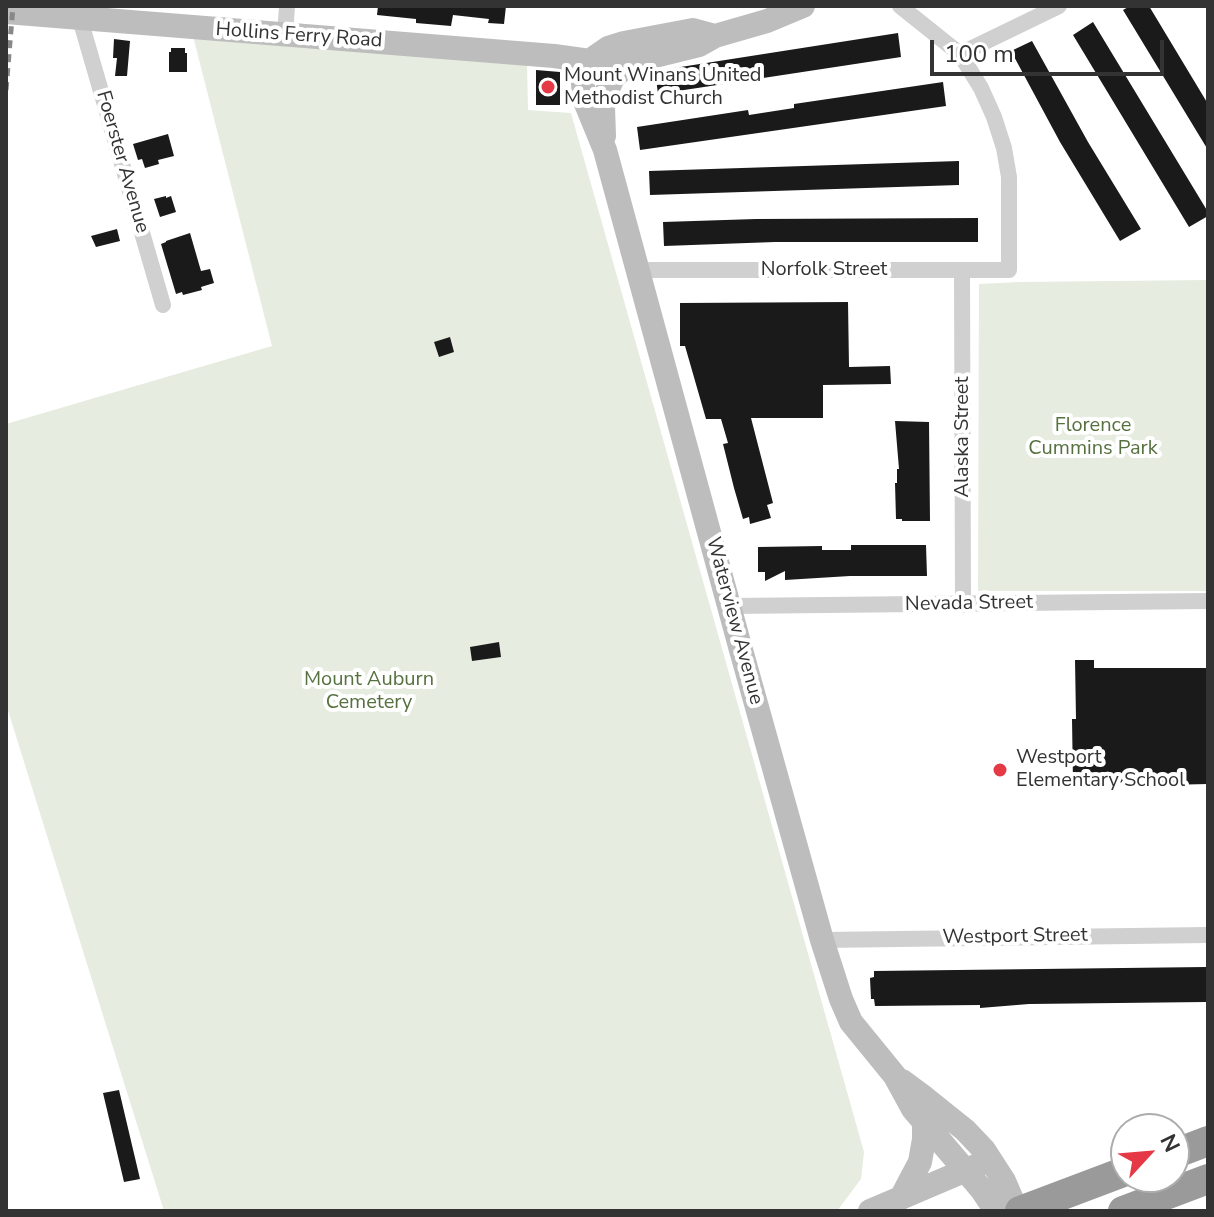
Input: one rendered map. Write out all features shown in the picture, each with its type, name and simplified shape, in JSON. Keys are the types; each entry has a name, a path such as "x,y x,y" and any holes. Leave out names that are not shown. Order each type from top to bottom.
{"highway":[{"path":"1018,1211 1110,1177"},
{"path":"1135,1208 1208,1179"}],"street":[{"path":"285,35 287,6"},
{"name":"Hollins Ferry Road","path":"6,12 554,56 592,61 622,70 642,59 699,45 715,36 803,6"},
{"path":"900,6 960,54 1059,6"},
{"name":"Foerster Avenue","path":"80,19 163,305"},
{"name":"Hollins Ferry Road","path":"592,61 608,48 624,43 693,30 715,36"},
{"name":"Norfolk Street","path":"639,270 1009,270 1010,201 1004,148 981,88 960,54"},
{"name":"Waterview Avenue","path":"592,61 583,79 583,94 605,150 822,940 841,999 851,1022 895,1076 913,1109 969,1174 996,1211"},
{"name":"Waterview Avenue","path":"605,150 604,100 607,89 622,70"},
{"name":"Alaska Street","path":"962,270 963,605"},
{"name":"Nevada Street","path":"730,606 1208,601"},
{"name":"Westport Street","path":"822,940 1208,935"},
{"name":"Waterview Avenue","path":"895,1076 965,1130 994,1164 1018,1211"},
{"path":"901,1198 920,1162 924,1123"},
{"path":"870,1211 994,1164"}],"green space":[{"name":"Mount Auburn Cemetery","path":"193,36 527,63 528,110 571,113 864,1152 861,1179 837,1211 164,1211 6,704 6,424 272,346"},
{"name":"Florence Cummins Park","path":"1208,280 1208,591 978,591 979,284"}],"building":[{"path":"378,6 506,6 504,24 453,15 451,26 377,15"},
{"path":"1130,6 1149,6 1208,104 1208,150 1123,10"},
{"path":"1093,22 1208,212 1208,216 1189,227 1073,35"},
{"path":"898,33 901,57 658,94 655,71"},
{"path":"114,39 130,41 127,76 115,76 117,58 113,58"},
{"path":"1032,41 1141,229 1120,241 1060,142 1011,51"},
{"path":"171,48 185,48 187,72 169,72"},
{"name":"Mount Winans United Methodist Church","path":"536,70 560,72 560,105 536,105"},
{"path":"943,82 946,106 640,150 637,127 748,110 749,115 794,108 794,104"},
{"path":"168,134 174,156 158,160 159,164 145,168 142,159 138,160 133,144"},
{"path":"959,161 959,185 650,195 649,171"},
{"path":"171,196 176,212 160,217 154,199"},
{"path":"978,218 978,242 775,242 664,246 663,222"},
{"path":"117,229 120,241 96,247 91,236"},
{"path":"190,233 201,271 210,269 214,283 201,287 202,290 176,294 161,244"},
{"path":"848,302 849,367 890,366 891,384 823,385 823,418 751,418 773,503 767,505 771,518 750,524 749,517 743,519 734,488 723,444 728,443 721,419 706,419 685,346 680,346 680,303"},
{"path":"450,337 454,352 439,357 434,342"},
{"path":"895,421 929,422 930,521 896,519 895,483 899,469"},
{"path":"851,545 926,545 927,576 785,580 785,571 765,581 765,572 758,572 758,547 822,546 822,550 851,550"},
{"path":"499,642 501,657 472,661 470,647"},
{"path":"1075,660 1094,660 1094,668 1208,668 1208,784 1073,783"},
{"path":"1206,967 1206,1002 1029,1004 980,1008 980,1005 875,1006 874,999 871,999 870,978 874,977 874,971"},
{"path":"119,1090 140,1179 124,1182 103,1093"}],"railway":[{"path":"6,90 13,6"}],"place":[{"name":"Mount Winans United Methodist Church","path":"548,87"},
{"name":"Westport Elementary School","path":"1000,770"}]}
